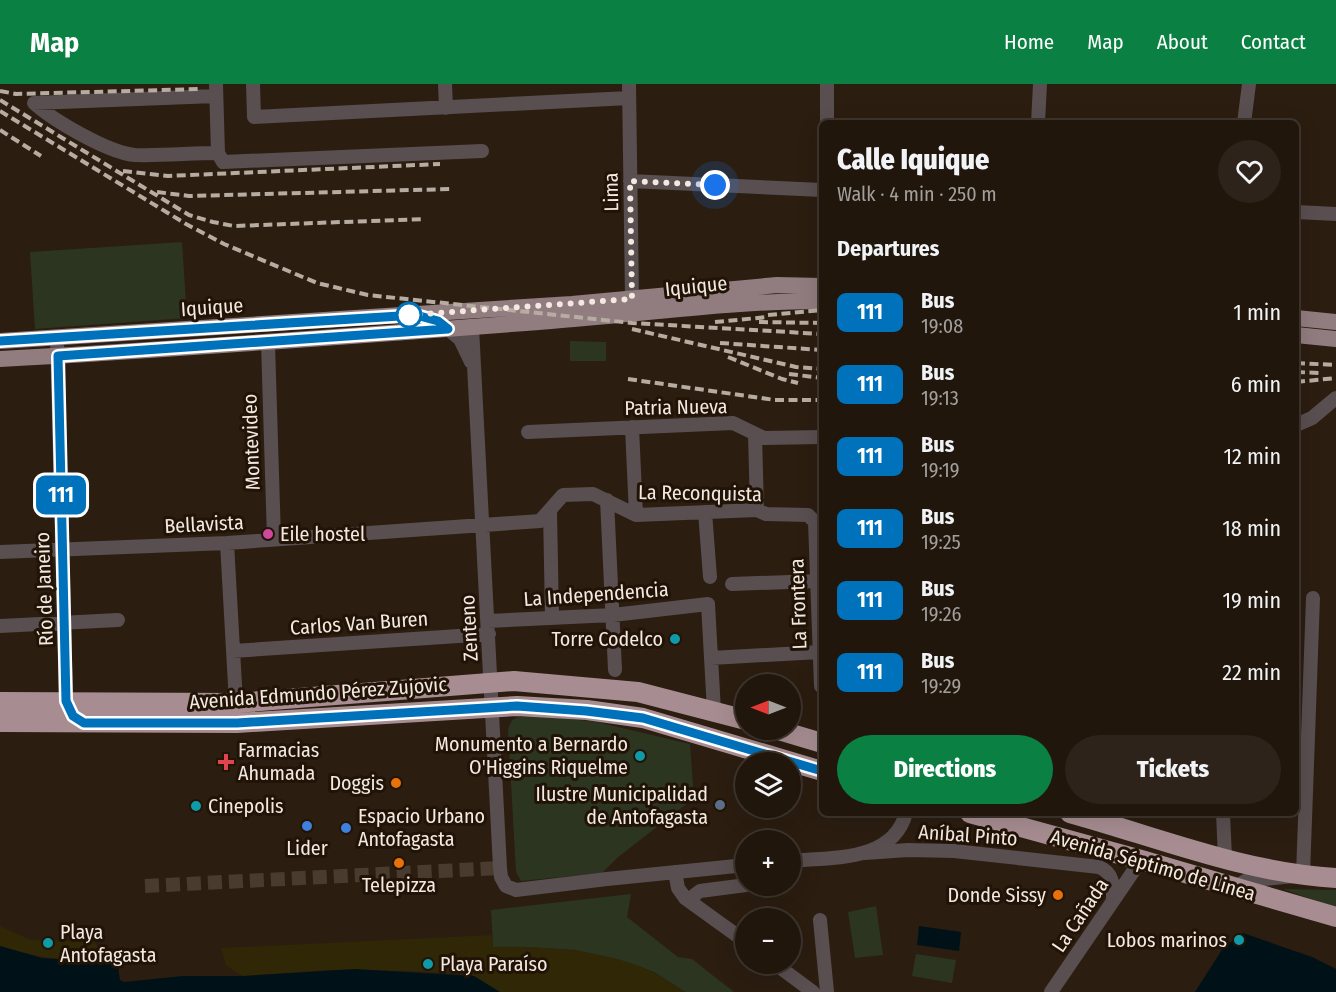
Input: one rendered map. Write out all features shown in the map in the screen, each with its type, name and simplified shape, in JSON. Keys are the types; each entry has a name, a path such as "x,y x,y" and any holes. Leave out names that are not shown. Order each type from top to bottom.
{"highway":[{"path":"491,682 514,681 638,692 735,717"},
{"name":"Avenida Edmundo Pérez Zujovic","path":"0,702 236,702 491,682"},
{"path":"493,708 517,706 643,718 819,770"},
{"name":"Avenida Edmundo Pérez Zujovic","path":"0,722 237,723 493,708"},
{"path":"801,737 819,742"},
{"name":"Avenida Séptimo de Linea","path":"981,816 1336,917"},
{"name":"Avenida Séptimo de Linea","path":"1091,816 1120,820 1225,858 1303,875 1336,878"}],"main road":[{"name":"Iquique","path":"0,341 416,315 632,299 727,288 777,285 819,286"},
{"path":"600,317 615,312 632,299"},
{"name":"Iquique","path":"0,359 267,343 600,317 729,303 819,301"},
{"path":"416,315 438,321 448,329"},
{"path":"1299,318 1336,322"},
{"path":"1299,335 1336,339"}],"street":[{"path":"253,84 254,117 446,108 629,91"},
{"path":"445,84 446,108"},
{"path":"827,84 827,120"},
{"path":"1038,120 1040,84"},
{"path":"1244,120 1249,84"},
{"path":"218,153 134,154 111,150 43,112 34,103 216,90 218,153 223,162 482,151"},
{"name":"Lima","path":"629,91 632,299"},
{"path":"630,181 819,190"},
{"path":"1299,212 1336,214"},
{"name":"Zenteno","path":"472,327 501,877 506,886 516,890 675,872"},
{"name":"Zenteno","path":"448,329 460,339 474,366"},
{"name":"Río de Janeiro","path":"57,338 66,701"},
{"name":"Montevideo","path":"267,343 274,539"},
{"path":"1299,424 1312,418 1336,398"},
{"name":"Patria Nueva","path":"528,432 733,423 764,438 819,438"},
{"path":"632,427 636,515"},
{"path":"755,434 757,510"},
{"name":"La Reconquista","path":"483,526 540,521 563,495 593,494 636,515 757,510 766,514 808,515 818,521"},
{"path":"607,500 615,669"},
{"path":"550,510 552,618"},
{"path":"705,512 710,577"},
{"name":"La Frontera","path":"818,521 819,614"},
{"name":"Bellavista","path":"0,552 227,543 483,526"},
{"path":"227,543 236,702"},
{"path":"732,584 817,581"},
{"path":"1235,888 1245,881 1303,875 1313,598"},
{"name":"La Independencia","path":"488,627 552,618 613,615 708,604 711,658"},
{"path":"0,626 117,620"},
{"name":"Carlos Van Buren","path":"233,651 488,627"},
{"path":"714,711 711,658 819,652"},
{"path":"66,701 73,716 84,723"},
{"name":"Aníbal Pinto","path":"865,853 893,838 900,831 905,816"},
{"path":"1223,816 1225,858"},
{"name":"Aníbal Pinto","path":"801,860 908,850 954,851 1099,867 1106,869 1113,882 1113,900"},
{"name":"La Cañada","path":"1051,992 1141,860"},
{"path":"735,866 675,872 678,888 688,900 735,934"},
{"path":"688,900 700,891 735,886"},
{"path":"820,920 827,992"},
{"path":"789,974 813,992"}],"green space":[{"path":"182,242 187,318 35,329 30,252"},
{"path":"570,341 606,342 606,361 570,361"},
{"path":"543,716 597,722 690,744 694,798 617,858 602,873 521,881 516,872 508,729 512,720 518,717"},
{"path":"1283,889 1336,890 1336,908"},
{"path":"631,894 627,917 678,957 692,959 734,992 685,992 654,972 575,950 493,947 491,910"},
{"path":"876,906 883,955 855,958 848,912"},
{"path":"916,954 956,960 952,983 912,976"}],"sand":[{"name":"Playa Antofagasta","path":"0,926 31,940 94,941 103,954 116,962 116,965 109,962 40,956 0,946"},
{"name":"Playa Paraíso","path":"492,935 493,947 533,947 575,951 615,959 653,972 685,992 500,992 474,976 413,971 328,970 243,976 226,966 221,948"}],"shaded area":[{"path":"919,926 961,932 959,951 917,945"},
{"path":"1243,933 1312,957 1336,969 1336,992 1195,992 1223,948"},
{"path":"0,946 42,958 114,963 118,967 120,980 124,982 183,976 243,976 355,969 474,976 500,992 0,992"}],"tunnel":[{"path":"145,886 500,868"}],"railway":[{"path":"0,91 16,94 201,89"},
{"path":"0,100 189,215 213,222 234,226 425,219"},
{"path":"0,111 186,224 224,244 317,283 368,295 632,323 819,334"},
{"path":"0,130 41,156"},
{"path":"123,171 168,176 440,164"},
{"path":"157,192 189,196 450,189"},
{"path":"768,315 819,310"},
{"path":"715,322 768,317"},
{"path":"759,322 819,323"},
{"path":"632,329 796,367 819,369"},
{"path":"720,343 819,350"},
{"path":"728,357 782,379 798,383"},
{"path":"1299,363 1336,365"},
{"path":"1299,372 1320,373"},
{"path":"789,374 819,378"},
{"path":"1299,382 1336,378"},
{"path":"628,379 775,400 819,400"}],"bus line":[{"name":"111","path":"0,341 416,315 438,321 448,329 58,356 66,701 73,716 84,723 237,723 517,706 643,718 819,770"}],"place":[{"name":"Eile hostel","path":"268,534"},
{"name":"Torre Codelco","path":"675,639"},
{"name":"Monumento a Bernardo O'Higgins Riquelme","path":"640,756"},
{"name":"Farmacias Ahumada","path":"226,762"},
{"name":"Doggis","path":"396,783"},
{"name":"Ilustre Municipalidad de Antofagasta","path":"720,805"},
{"name":"Cinepolis","path":"196,806"},
{"name":"Lider","path":"307,826"},
{"name":"Espacio Urbano Antofagasta","path":"346,828"},
{"name":"Telepizza","path":"399,863"},
{"name":"Donde Sissy","path":"1058,895"},
{"name":"Lobos marinos","path":"1239,940"},
{"name":"Playa Antofagasta","path":"48,943"},
{"name":"Playa Paraíso","path":"428,964"}],"route":[{"path":"409,315 632,299 630,181 715,185"}]}
